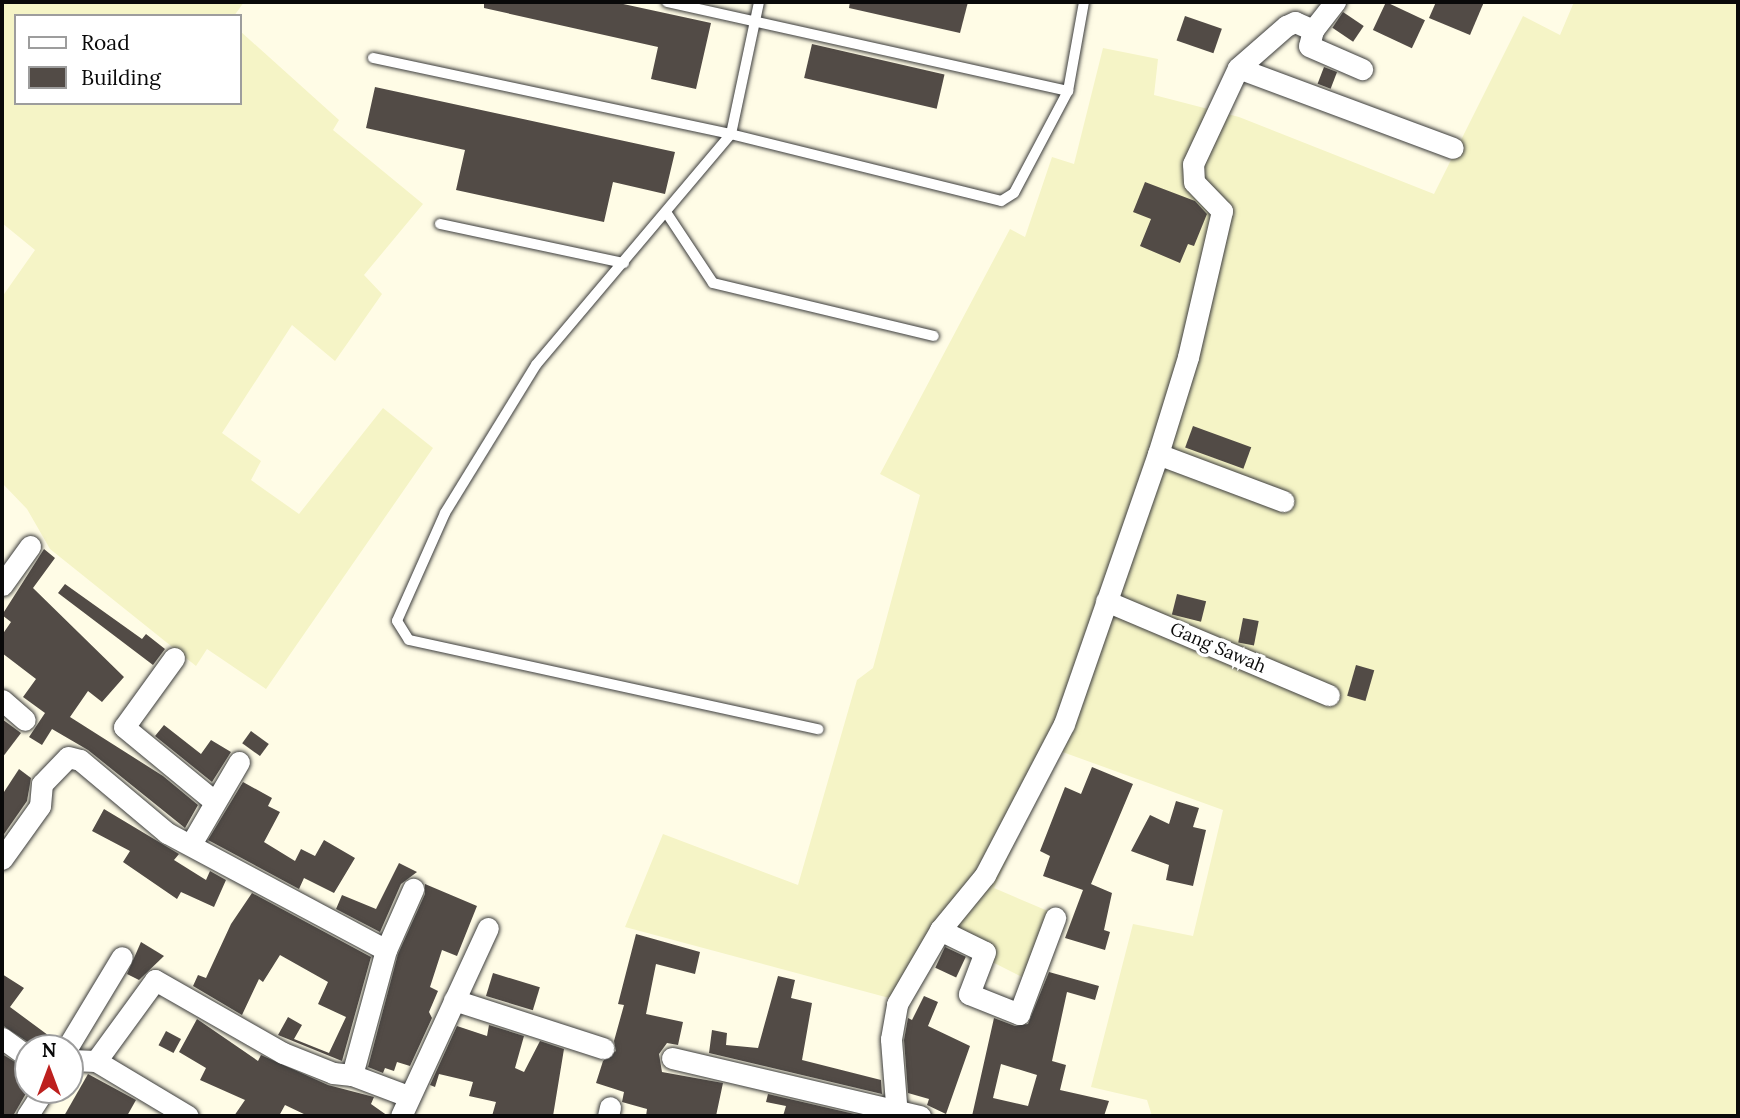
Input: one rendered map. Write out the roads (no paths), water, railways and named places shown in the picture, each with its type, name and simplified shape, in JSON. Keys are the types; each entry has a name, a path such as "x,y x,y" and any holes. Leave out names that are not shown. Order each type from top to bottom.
{"street":[{"path":"1335,2 1313,30 1309,46 1362,69"},
{"path":"897,1114 891,1039 897,1004 940,930 985,875 1064,724 1158,454 1188,357 1222,211 1194,182 1193,164 1238,68 1286,26 1295,23 1313,30"},
{"path":"1238,68 1453,148"},
{"path":"1158,454 1283,501"},
{"path":"2,585 30,546"},
{"name":"Gang Sawah","path":"1106,601 1329,695"},
{"path":"174,658 124,727 214,801"},
{"path":"2,700 25,720"},
{"path":"2,859 40,806 42,784 68,757 80,760 167,833 386,950"},
{"path":"191,844 239,762"},
{"path":"352,1075 386,950 413,889"},
{"path":"940,930 985,952 970,995 1019,1014 1055,918"},
{"path":"96,1061 155,981 283,1053 333,1073 352,1075 405,1106 488,928"},
{"path":"75,1034 122,957"},
{"path":"454,1000 603,1048"},
{"path":"672,1058 897,1114 920,1116"},
{"path":"84,1061 96,1061 188,1116"}],"lane":[{"path":"667,2 1068,91"},
{"path":"759,2 731,134 536,366 445,513 397,621 400,632 409,640 818,729"},
{"path":"373,58 731,134 1002,201 1014,193 1068,91 1084,2"},
{"path":"666,212 713,283 934,336"},
{"path":"440,224 624,264"}]}
